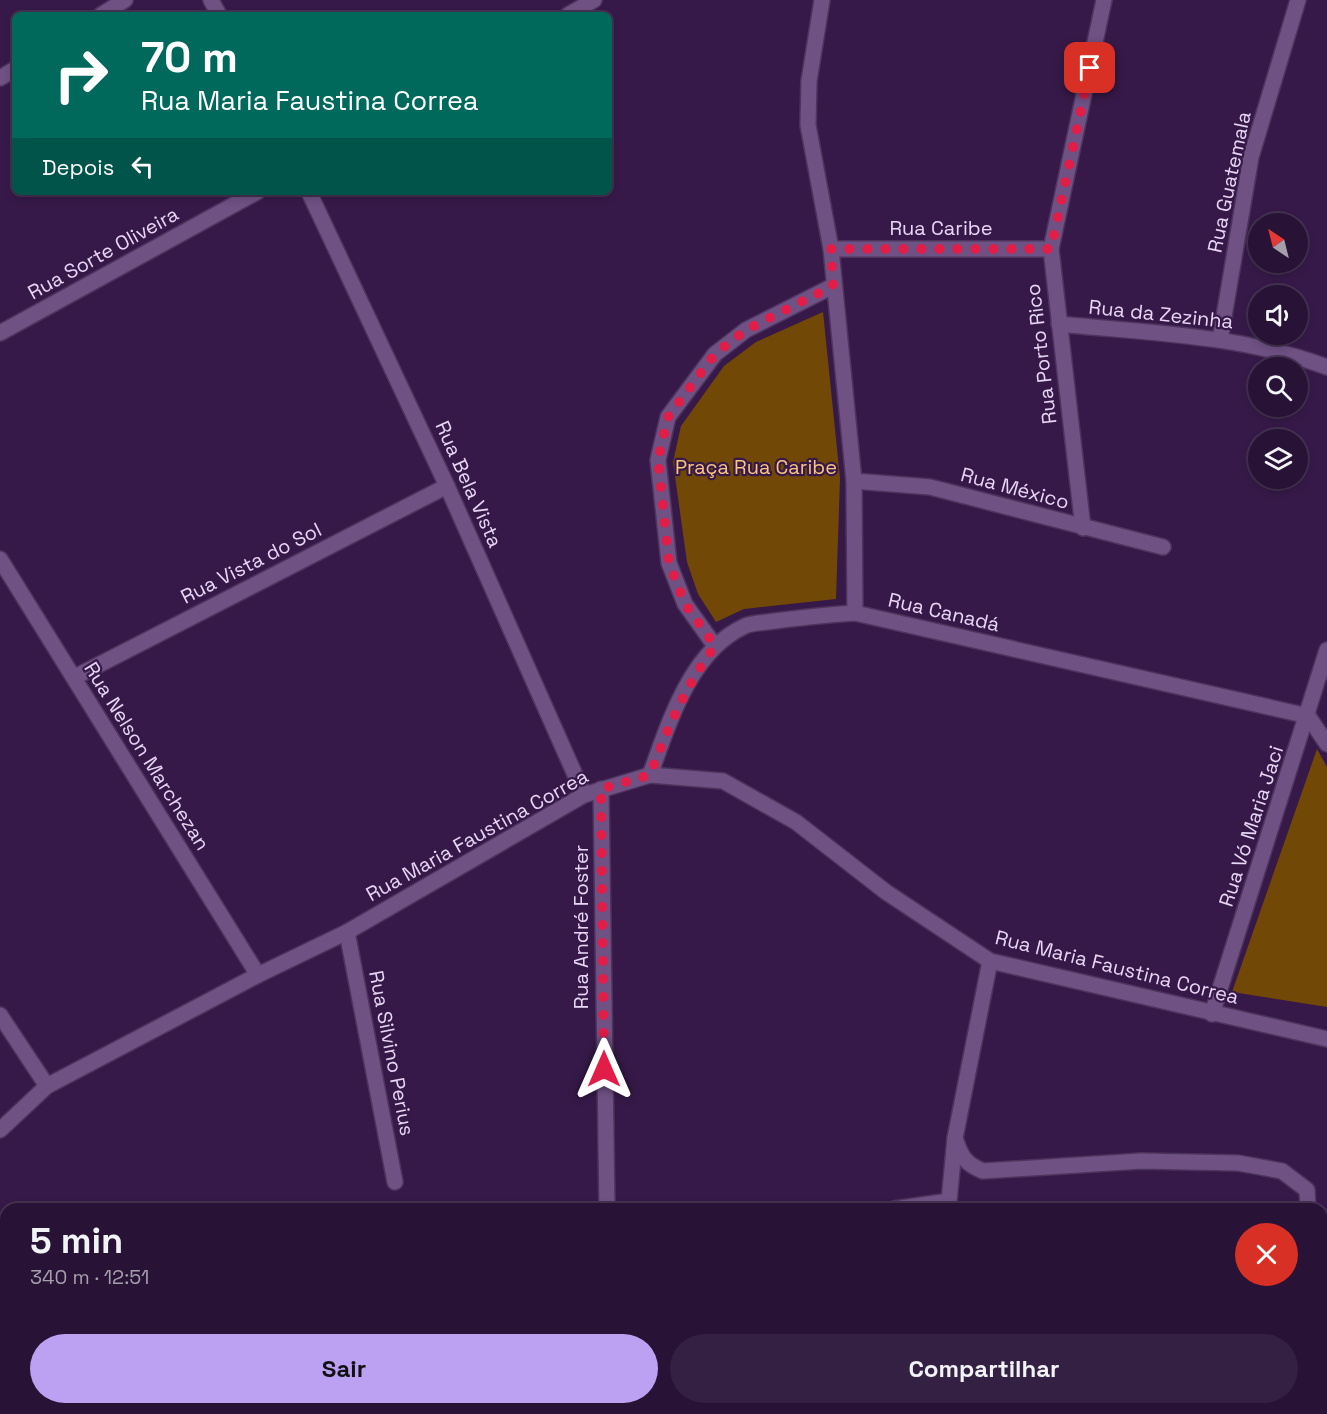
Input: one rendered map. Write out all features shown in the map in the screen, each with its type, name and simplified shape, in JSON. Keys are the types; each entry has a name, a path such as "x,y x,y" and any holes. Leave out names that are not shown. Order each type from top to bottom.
{"street":[{"path":"106,12 125,0"},
{"path":"573,12 594,0"},
{"path":"822,0 809,81 808,125 831,249 833,286 855,481 855,613"},
{"name":"Rua Porto Rico","path":"1083,528 1051,249 1104,0"},
{"name":"Rua Guatemala","path":"1220,339 1251,157 1298,0"},
{"name":"Rua Sorte Oliveira","path":"0,333 252,195"},
{"name":"Rua Bela Vista","path":"310,195 447,486 584,795"},
{"name":"Rua Caribe","path":"831,249 1051,249"},
{"path":"715,646 685,604 669,563 658,460 668,417 715,354 746,330 833,286"},
{"name":"Rua da Zezinha","path":"1059,324 1220,339 1327,367"},
{"name":"Rua México","path":"855,481 930,487 1163,547"},
{"name":"Rua Vista do Sol","path":"75,677 447,486"},
{"name":"Rua Nelson Marchezan","path":"0,559 258,975"},
{"name":"Rua Canadá","path":"650,775 669,724 692,678 715,646 746,625 802,617 855,613 1308,716"},
{"name":"Rua Vó Maria Jaci","path":"1212,1014 1327,650"},
{"path":"1308,716 1327,744"},
{"name":"Rua Maria Faustina Correa","path":"0,1130 47,1086 258,975 347,932 584,795 650,775 723,781 796,822 886,892 990,961 1327,1039"},
{"name":"Rua André Foster","path":"601,789 607,1203"},
{"name":"Rua Silvino Perius","path":"347,932 395,1182"},
{"path":"934,1203 948,1201 955,1138 990,961"},
{"path":"0,1015 47,1086"},
{"path":"955,1138 961,1156 970,1166 983,1171 1140,1161 1238,1163 1282,1171 1306,1190 1307,1203"}],"green space":[{"name":"Praça Rua Caribe","path":"823,312 840,478 836,599 744,609 716,622 698,594 687,562 673,462 681,426 724,366 756,342"},
{"path":"1317,749 1327,767 1327,1007 1232,992"}],"route":[{"path":"604,1069 601,789 650,775 669,724 692,678 715,646 685,604 669,563 658,460 668,417 715,354 746,330 833,286 831,249 1051,249 1090,68"}]}
